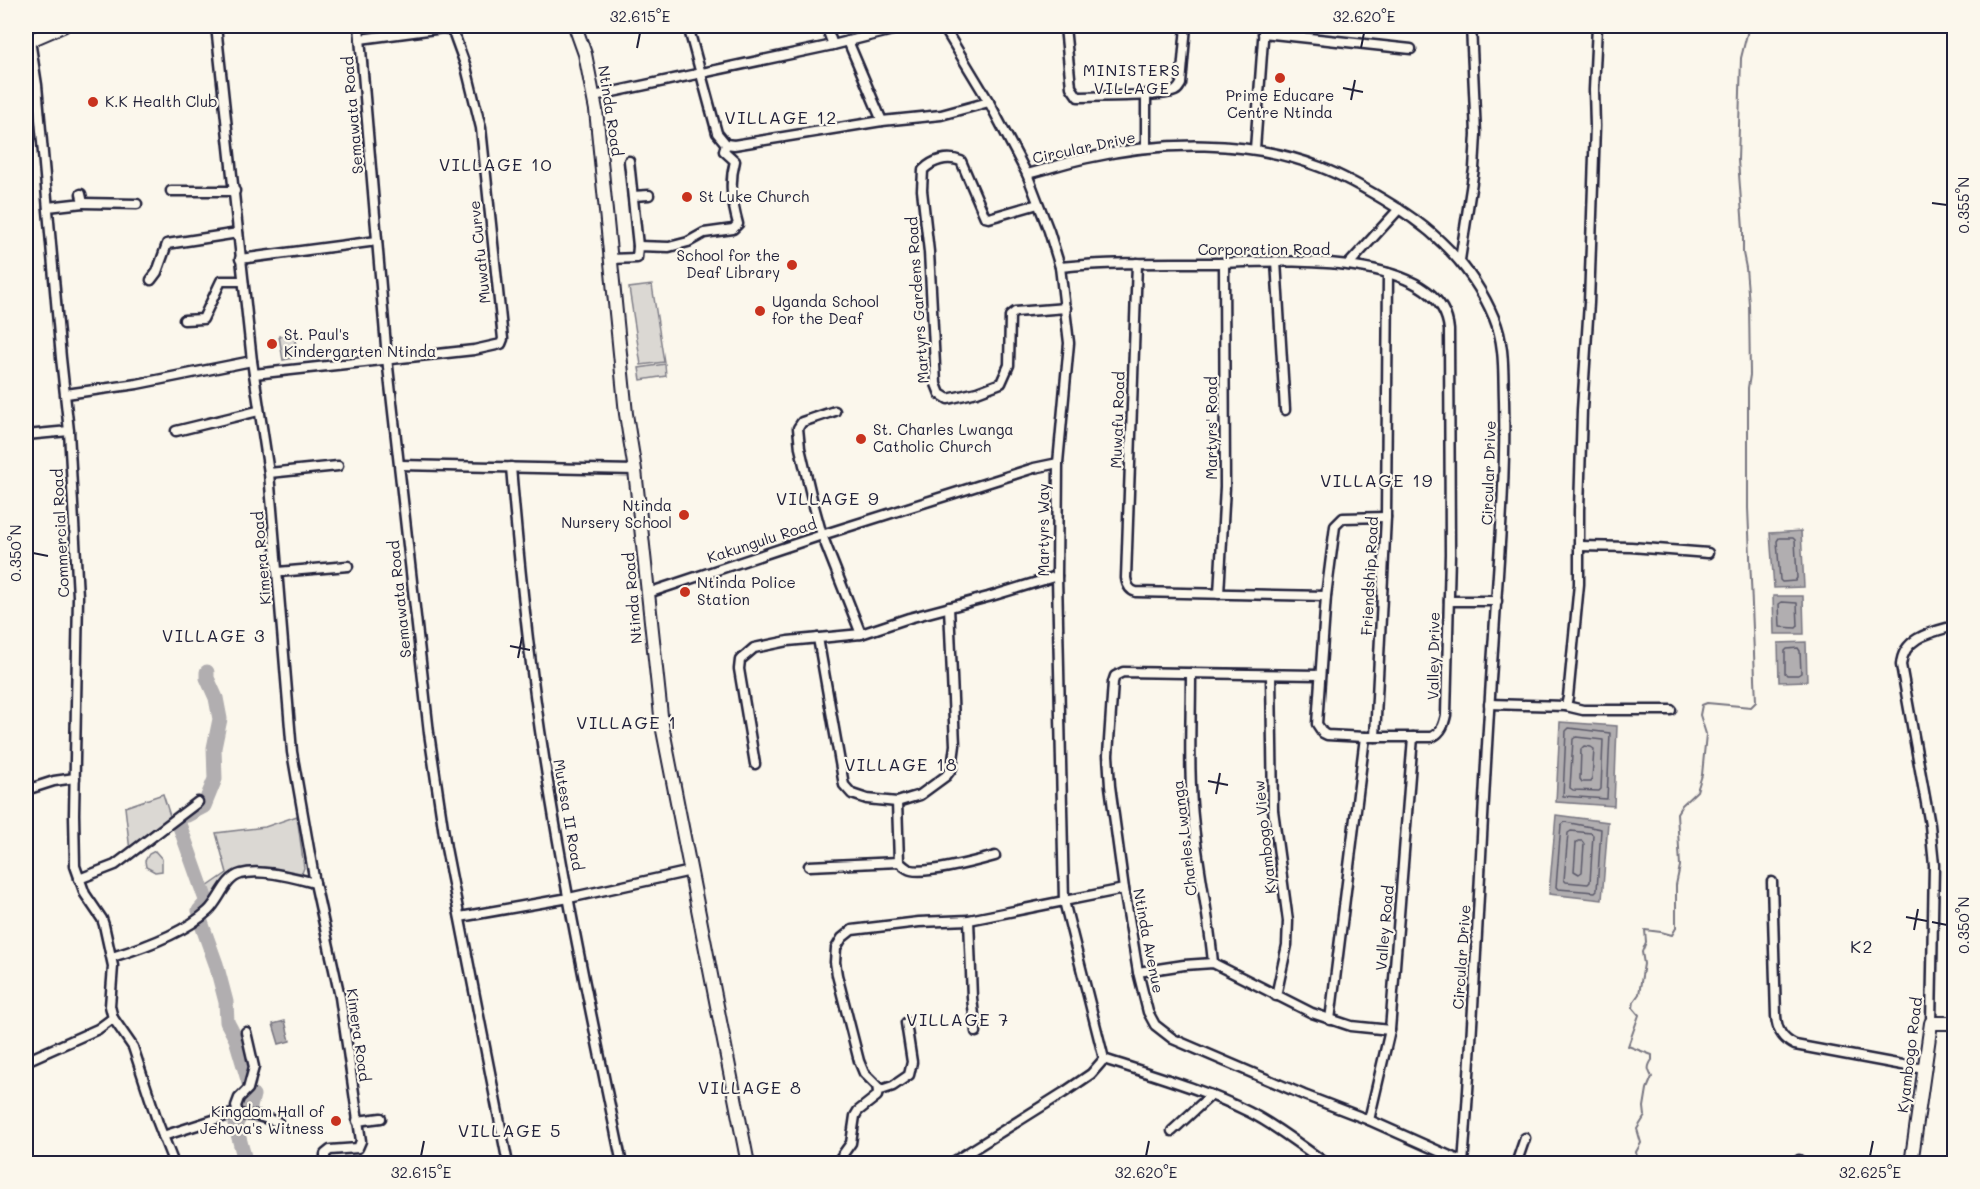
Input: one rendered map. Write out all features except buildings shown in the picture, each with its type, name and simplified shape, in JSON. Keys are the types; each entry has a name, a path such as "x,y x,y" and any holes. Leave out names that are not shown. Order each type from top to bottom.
{"main road":[{"path":"28,41 63,26"},
{"name":"Ntinda Road","path":"575,26 585,54 594,96 626,414 635,470 662,725 748,1164"},
{"path":"1931,1023 1954,1023"},
{"name":"Kyambogo Road","path":"1911,1164 1931,1023"}],"street":[{"name":"Kimera Road","path":"216,26 252,362 269,473 292,752 315,883 340,998 361,1141 358,1148 330,1150 326,1154 325,1164"},
{"name":"Semawata Road","path":"359,26 387,358 429,733 446,848 508,1164"},
{"path":"688,26 717,134 726,144 734,145 882,121 941,115 989,102"},
{"path":"826,26 833,45"},
{"path":"594,96 833,45 908,26"},
{"name":"Martyrs Way","path":"943,26 989,102 1027,174 1060,267 1069,343 1058,463 1057,576 1064,902 1104,1059"},
{"path":"1065,27 1071,87 1078,97 1173,92 1181,84 1186,26"},
{"path":"1460,260 1474,169 1476,134 1471,26"},
{"path":"1566,706 1580,584 1582,410 1589,303 1597,26"},
{"name":"Muwafu Curve","path":"360,39 443,28 449,29 454,34 466,67 481,128 504,339 501,344 474,350 387,358"},
{"path":"1255,149 1264,29 1411,49"},
{"name":"Commercial Road","path":"28,41 37,85 69,431 78,596 75,866 85,894 102,919 112,957 112,1018"},
{"path":"848,41 882,121"},
{"path":"1146,94 1146,148"},
{"path":"638,246 669,248 688,242 704,233 733,229 738,224 732,204 731,190 731,176 735,161 724,150 726,144"},
{"name":"Circular Drive","path":"1027,174 1085,158 1146,148 1255,149 1319,167 1364,187 1399,209 1442,242 1460,260 1479,288 1494,317 1503,349 1503,475 1463,1163"},
{"name":"Martyrs Gardens Road","path":"1038,204 989,218 985,217 982,215 961,161 936,160 923,170 922,190 929,252 936,384 940,394 948,399 1001,383 1009,365 1010,316 1015,312 1066,308"},
{"path":"610,259 637,258 638,246 629,162"},
{"path":"171,191 235,191"},
{"path":"633,196 649,195"},
{"path":"48,207 82,198 137,204"},
{"path":"1348,265 1399,209"},
{"path":"151,280 157,272 167,244 238,233"},
{"path":"240,259 377,241"},
{"path":"1276,261 1285,410"},
{"name":"Corporation Road","path":"1060,267 1137,263 1276,261 1348,265 1406,279 1426,290 1448,320"},
{"name":"Martyrs' Road","path":"1219,594 1226,487 1224,262"},
{"name":"Muwafu Road","path":"1137,263 1127,585 1136,592 1219,594"},
{"name":"Friendship Road","path":"1330,1020 1370,737 1386,517 1388,273"},
{"path":"184,320 203,319 221,281 243,281"},
{"name":"Valley Drive","path":"1386,517 1343,518 1338,521 1334,530 1326,596 1317,724 1323,733 1333,737 1432,737 1442,728 1446,715 1449,601 1448,320"},
{"path":"254,374 387,358"},
{"path":"66,394 137,384 252,362"},
{"path":"176,431 258,411"},
{"path":"835,411 802,422 798,428 800,448 822,535 861,633"},
{"path":"26,435 69,431"},
{"name":"Kakungulu Road","path":"648,593 822,535 1035,468 1058,463"},
{"path":"400,465 635,470"},
{"path":"269,473 338,466"},
{"name":"Mutesa II Road","path":"511,467 527,638 544,759 622,1164"},
{"path":"1579,546 1631,547 1708,553"},
{"path":"278,572 348,566"},
{"path":"755,765 739,669 740,660 754,648 788,641 861,633 1057,576"},
{"path":"1219,594 1326,596"},
{"path":"1449,601 1497,601"},
{"path":"818,638 844,785 852,794 867,799 897,802 920,795 946,776 951,768 955,745 949,607"},
{"name":"Kyambogo Road","path":"1931,1023 1934,865 1930,825 1901,665 1904,650 1915,640 1954,626"},
{"name":"Ntinda Avenue","path":"1191,673 1123,672 1115,676 1113,682 1108,755 1110,786 1138,972 1148,1012 1155,1025 1164,1034 1183,1044 1369,1120 1463,1163"},
{"path":"1191,673 1320,675"},
{"name":"Charles Lwanga","path":"1191,673 1190,767 1193,816 1213,963"},
{"name":"Kyambogo View","path":"1271,675 1273,810 1288,921 1287,945 1276,996"},
{"path":"1489,704 1566,706 1583,710 1671,710"},
{"name":"Valley Road","path":"1369,1120 1390,1030 1413,737"},
{"path":"26,790 49,782 75,778"},
{"path":"79,879 115,865 198,802"},
{"path":"897,802 899,862"},
{"path":"809,866 899,862 913,871 955,866 995,856"},
{"path":"460,917 569,898 691,871"},
{"path":"112,957 146,947 195,920 215,904 232,878 241,874 269,874 315,883"},
{"path":"1772,882 1776,1016 1778,1030 1783,1037 1795,1045 1924,1069"},
{"path":"836,1164 851,1143 858,1110 877,1096 878,1091 877,1086 864,1073 859,1061 837,975 836,948 842,938 852,930 919,922 969,920 1124,889"},
{"path":"969,920 972,998 976,1032"},
{"path":"1138,972 1213,963 1276,996 1330,1020 1351,1026 1390,1030"},
{"path":"26,1061 98,1029 112,1018 133,1047 174,1164"},
{"path":"878,1091 893,1086 909,1075 912,1062 906,1023"},
{"path":"238,1114 236,1106 239,1098 248,1089 254,1067 246,1032"},
{"path":"950,1164 1091,1074 1104,1059 1211,1095 1267,1122 1327,1164"},
{"path":"1172,1131 1211,1095"},
{"path":"163,1136 232,1114 258,1116 279,1122"},
{"path":"357,1121 381,1118"},
{"path":"1516,1164 1525,1138"}],"shaded area":[{"path":"652,285 664,362 641,365 629,288"},
{"path":"294,335 298,357 283,360 279,336"},
{"path":"665,364 666,376 641,380 639,368"},
{"path":"163,794 171,819 130,851 125,807"},
{"path":"297,816 304,868 302,873 248,867 234,873 210,905 204,889 227,873 216,833 265,827"},
{"path":"155,851 162,859 162,871 155,872 146,867 145,861 149,854"}],"water":[{"path":"1801,531 1804,587 1774,588 1770,533"},
{"path":"1773,596 1803,596 1804,634 1774,634"},
{"path":"1806,642 1807,681 1779,682 1778,643"},
{"path":"1560,722 1617,726 1614,806 1556,802"},
{"path":"1556,815 1608,822 1602,900 1549,894"},
{"path":"285,1021 290,1041 279,1044 273,1024"}],"waterway":[{"path":"1638,1164 1636,1152 1641,1143 1637,1129 1645,1116 1647,1089 1652,1077 1649,1068 1652,1055 1628,1046 1639,1015 1633,1008 1634,1001 1639,994 1644,964 1642,952 1646,942 1645,930 1672,935 1676,928 1676,885 1680,866 1677,813 1697,791 1702,775 1706,734 1700,715 1702,705 1707,703 1751,707 1756,702 1748,508 1749,304 1743,253 1738,160 1741,58 1749,26"},
{"path":"187,815 204,806 215,779 214,748 220,719 207,672"},
{"path":"179,824 206,900 199,911"},
{"path":"201,922 226,1002 227,1022 236,1039 249,1083"},
{"path":"249,1111 253,1095"},
{"path":"238,1120 235,1123 246,1164"}],"place":[{"name":"Prime Educare Centre Ntinda","path":"1280,78"},
{"name":"K.K Health Club","path":"93,102"},
{"name":"St Luke Church","path":"687,197"},
{"name":"School for the Deaf Library","path":"792,265"},
{"name":"Uganda School for the Deaf","path":"760,311"},
{"name":"St. Paul's Kindergarten Ntinda","path":"272,344"},
{"name":"St. Charles Lwanga Catholic Church","path":"861,439"},
{"name":"Ntinda Nursery School","path":"684,515"},
{"name":"Ntinda Police Station","path":"685,592"},
{"name":"Kingdom Hall of Jehova's Witness","path":"336,1121"}],"district":[{"name":"MINISTERS VILLAGE","path":"1132,79"},
{"name":"VILLAGE 12","path":"781,118"},
{"name":"VILLAGE 10","path":"496,165"},
{"name":"VILLAGE 19","path":"1377,481"},
{"name":"VILLAGE 9","path":"828,499"},
{"name":"VILLAGE 3","path":"214,636"},
{"name":"VILLAGE 1","path":"627,723"},
{"name":"VILLAGE 18","path":"901,765"},
{"name":"K2","path":"1862,947"},
{"name":"VILLAGE 7","path":"958,1020"},
{"name":"VILLAGE 8","path":"750,1088"},
{"name":"VILLAGE 5","path":"510,1131"}]}
